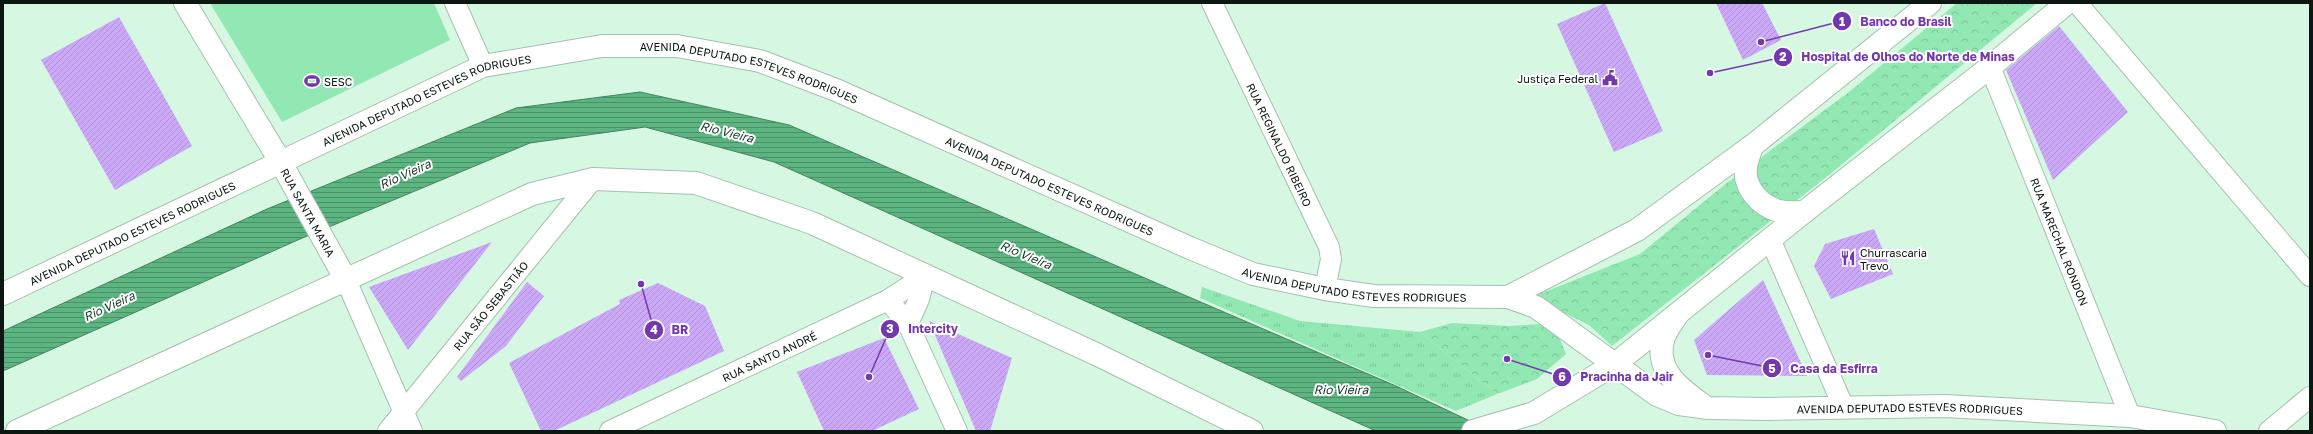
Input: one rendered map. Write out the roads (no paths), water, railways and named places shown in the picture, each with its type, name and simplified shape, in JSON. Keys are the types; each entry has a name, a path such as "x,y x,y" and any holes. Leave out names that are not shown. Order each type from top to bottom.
{"main road":[{"name":"RUA SANTA MARIA","path":"185,3 297,190 346,280"},
{"name":"AVENIDA DEPUTADO ESTEVES RODRIGUES","path":"1508,296 1637,230 1752,146 1930,3"},
{"path":"1473,431 1534,413 1615,364 1804,212 1990,67 2067,3"},
{"name":"AVENIDA DEPUTADO ESTEVES RODRIGUES","path":"3,294 482,66 602,46 677,46 760,62 836,90 1190,248 1253,274 1325,289 1374,296 1508,296 1536,307 1667,400 1708,408 1945,406 2130,416 2215,431"},
{"path":"1752,146 1746,168 1748,183 1754,194 1765,204 1779,211 1804,212"},
{"path":"17,431 532,194 593,179 696,183 812,223 1098,355 1252,431"},
{"path":"1677,315 1664,336 1661,358 1669,376 1680,389 1708,408"}],"street":[{"path":"455,3 482,66"},
{"name":"RUA REGINALDO RIBEIRO","path":"1212,3 1330,247 1331,260 1325,289"},
{"path":"2077,3 2310,276"},
{"name":"RUA MARECHAL RONDON","path":"1990,67 2130,416"},
{"name":"RUA SÃO SEBASTIÃO","path":"388,431 407,422 593,179"},
{"path":"1770,239 1844,408"},
{"path":"908,324 919,299 925,276"},
{"name":"RUA SANTO ANDRÉ","path":"610,431 888,300 925,276"},
{"name":"RUA SANTA MARIA","path":"346,280 407,422"},
{"path":"888,300 908,324 957,431"},
{"path":"2269,431 2310,397"},
{"path":"44,431 61,411"}],"water":[{"name":"Rio Vieira","path":"640,92 789,125 1396,386 1491,431 1376,431 774,162 645,127 530,143 300,239 3,371 3,331 267,209 516,108"}],"place":[{"name":"Banco do Brasil","path":"1761,42"},
{"name":"Hospital de Olhos do Norte de Minas","path":"1710,73"},
{"name":"Justiça Federal","path":"1610,78"},
{"name":"SESC","path":"312,81"},
{"name":"Churrascaria Trevo","path":"1848,258"},
{"name":"BR","path":"641,284"},
{"name":"Casa da Esfirra","path":"1708,355"},
{"name":"Pracinha da Jair","path":"1507,359"},
{"name":"Intercity","path":"869,377"}]}
